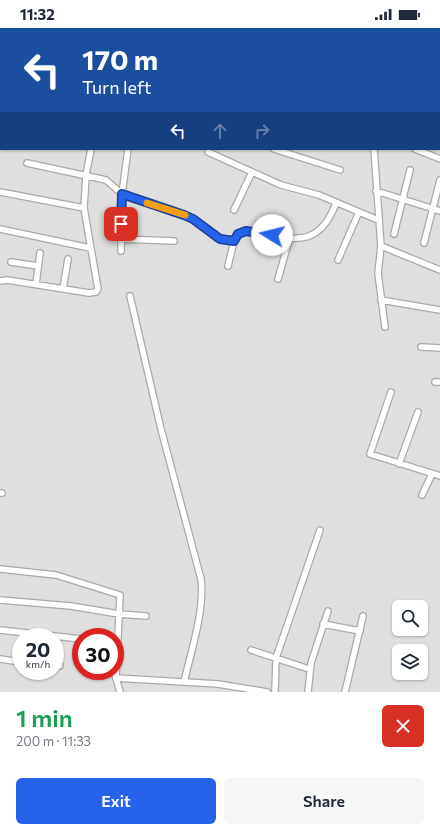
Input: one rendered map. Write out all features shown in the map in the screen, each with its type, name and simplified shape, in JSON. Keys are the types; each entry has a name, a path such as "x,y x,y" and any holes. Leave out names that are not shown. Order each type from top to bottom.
{"street":[{"path":"0,281 7,280 89,293 96,292 98,289 84,208 86,175 91,150"},
{"path":"121,251 122,194 128,150"},
{"path":"277,150 340,170"},
{"path":"374,150 380,246 378,273 385,326"},
{"path":"418,150 440,159"},
{"path":"208,152 281,185 319,195 378,220"},
{"path":"27,163 106,180 122,194 184,215 193,219 220,239 234,241"},
{"path":"394,234 410,170"},
{"path":"234,210 252,172"},
{"path":"424,243 440,180"},
{"path":"376,191 440,211"},
{"path":"0,192 84,208"},
{"path":"228,266 234,241 238,234 246,231 303,238 313,235 324,228 336,203"},
{"path":"338,260 359,212"},
{"path":"0,229 90,248"},
{"path":"278,279 290,237"},
{"path":"121,239 174,241"},
{"path":"380,246 440,270"},
{"path":"36,284 40,253"},
{"path":"63,289 68,259"},
{"path":"11,262 38,266"},
{"path":"130,296 161,429 201,585 200,607 184,682"},
{"path":"381,300 440,310"},
{"path":"421,347 440,348"},
{"path":"392,392 370,454 440,476"},
{"path":"399,464 418,412"},
{"path":"422,495 432,474"},
{"path":"275,692 276,658 320,530"},
{"path":"0,569 56,575 120,595 118,628"},
{"path":"0,600 71,606 119,614 146,616"},
{"path":"308,692 309,669 328,610"},
{"path":"345,692 363,616"},
{"path":"323,624 360,631"},
{"path":"0,630 72,638"},
{"path":"251,650 309,669"},
{"path":"0,659 12,661"},
{"path":"124,678 218,684 267,692"},
{"path":"117,680 120,692"}],"shaded area":[{"path":"0,150 440,150 440,692 0,692"}],"slow traffic":[{"path":"147,203 185,215"}],"route":[{"path":"121,224 122,194 193,219 220,239 234,241 238,234 246,231 272,235"}]}
